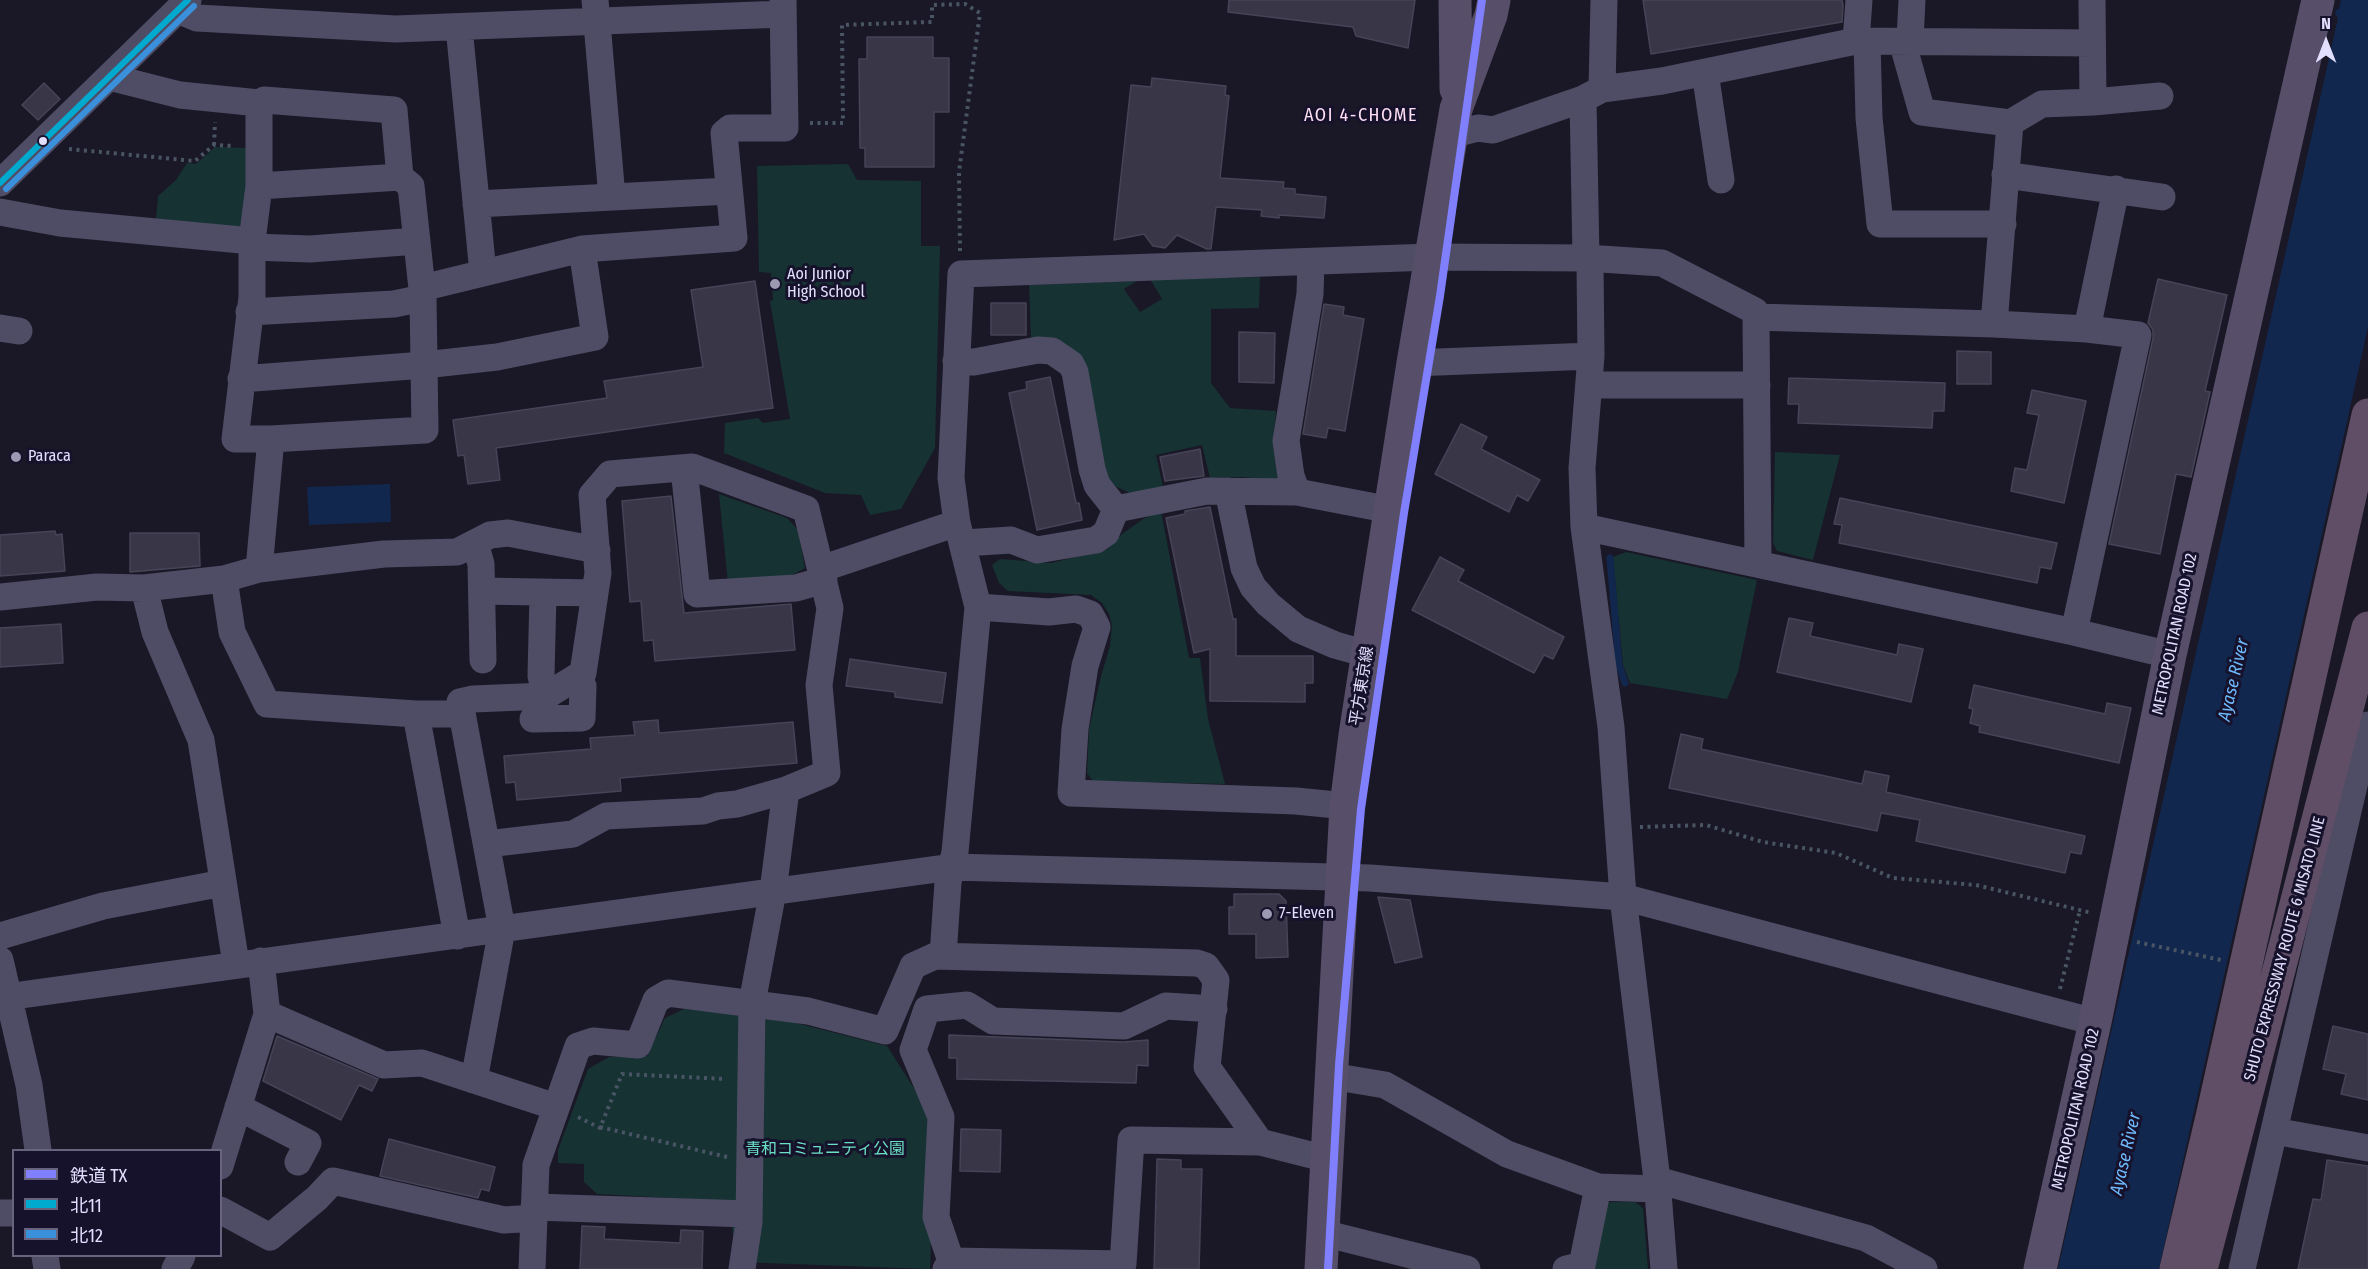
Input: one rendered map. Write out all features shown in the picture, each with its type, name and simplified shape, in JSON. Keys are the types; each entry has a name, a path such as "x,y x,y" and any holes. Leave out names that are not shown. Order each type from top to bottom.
{"highway":[{"path":"2176,1269 2368,415"},
{"path":"2212,1117 2265,936 2368,508"},
{"name":"SHUTO EXPRESSWAY ROUTE 6 MISATO LINE","path":"2201,1269 2368,628"},
{"name":"SHUTO EXPRESSWAY ROUTE 6 MISATO LINE","path":"2216,1269 2266,1046 2368,628"}],"main road":[{"name":"平方東京線","path":"1454,122 1455,0"},
{"name":"平方東京線","path":"1321,1269 1346,806 1367,654 1430,257 1454,122 1491,15 1494,0"},
{"name":"METROPOLITAN ROAD 102","path":"2036,1267 2095,1022 2124,930 2170,655 2319,0"}],"street":[{"path":"1604,0 1592,94 1586,258 1590,264 1591,357 1582,468 1584,527 1611,727 1623,897 1657,1184 1664,1269"},
{"path":"1859,0 1861,41 1880,224 2003,224"},
{"path":"1912,0 1906,40 1922,112 2010,123 2042,104 2160,96"},
{"path":"2092,0 2093,102"},
{"path":"0,183 183,5 197,18 396,29 459,27 596,11 783,7 785,128 730,128 724,132 734,238 582,249 483,273 394,304 249,312"},
{"path":"596,11 612,197"},
{"path":"459,27 483,273"},
{"path":"1454,122 1493,130 1592,94 1861,41 2092,43"},
{"path":"1705,72 1721,180"},
{"path":"109,77 180,95 258,103 264,100 394,110 400,177"},
{"path":"258,103 258,186 252,244 252,297 235,438 425,430 422,293 411,186 400,177 258,186"},
{"path":"1994,324 2010,123"},
{"path":"2005,175 2162,197"},
{"path":"2087,329 2116,189"},
{"path":"476,204 729,191"},
{"path":"0,212 60,223 310,249 417,241"},
{"path":"241,378 424,365 497,357 595,337 582,249"},
{"path":"943,956 948,882 952,867 978,608 951,478 961,274 1430,257 1586,258 1662,264 1755,310 1758,563"},
{"path":"1297,492 1291,476 1286,441 1310,294 1311,262"},
{"path":"1756,317 1994,324 2087,329 2138,335 2074,632"},
{"path":"956,362 974,362 1038,350 1052,351 1071,364 1075,372 1092,469 1097,485 1116,509"},
{"path":"1413,363 1591,357"},
{"path":"1589,385 1757,385"},
{"path":"259,569 271,438"},
{"path":"487,844 573,834 606,816 703,811 718,806 737,804 786,790 827,773 819,684 830,608 806,510 692,467 610,474 592,495 598,573 583,674 539,708"},
{"path":"684,468 697,594 796,588 823,575 961,533 1011,540 1037,550 1096,540 1106,533 1116,509"},
{"path":"1228,490 1245,568 1253,587 1268,604 1298,629 1335,645 1367,654"},
{"path":"1116,509 1207,491 1228,490 1297,492 1391,510"},
{"path":"1584,527 2074,632 2170,655"},
{"path":"0,597 97,586 144,588 225,579 259,569 384,554 456,552 490,535 508,533 597,550"},
{"path":"475,543 481,564 483,660"},
{"path":"225,579 232,632 267,704 416,714 462,714"},
{"path":"144,588 155,633 201,740 223,883 267,1014 222,1159"},
{"path":"482,591 595,593"},
{"path":"539,708 543,593"},
{"path":"978,608 1049,612 1076,609 1090,614 1097,627 1085,666 1075,729 1071,794 1296,801 1346,806"},
{"path":"474,1080 502,929 460,702 473,699 539,708 582,718 583,686 578,676"},
{"path":"416,714 457,936"},
{"path":"2242,1269 2368,725"},
{"path":"742,1269 749,1215 752,1003 773,891 786,790"},
{"path":"4,998 952,867 1342,877 1623,897 2095,1022"},
{"path":"0,936 103,906 223,883"},
{"path":"532,1269 536,1165 578,1046 593,1041 638,1045 656,1000 668,993 808,1011 885,1031 913,966 935,956 1197,963 1206,966 1216,980 1207,1067 1260,1142"},
{"path":"0,960 4,998 29,1085 38,1149"},
{"path":"913,1050 927,1010 967,1005 993,1021 1124,1026 1166,1006 1214,1009"},
{"path":"267,1014 384,1065 422,1063 556,1107"},
{"path":"889,1025 913,1050 941,1117 936,1217 949,1265 1123,1264 1131,1140 1260,1142 1327,1159"},
{"path":"1331,1076 1385,1085 1507,1154 1598,1187 1657,1184 1866,1238 1924,1269"},
{"path":"238,1107 308,1143 298,1162"},
{"path":"2274,1131 2368,1148"},
{"path":"222,1211 270,1237 317,1198 333,1181 504,1220 534,1213 749,1215"},
{"path":"1566,1269 1582,1265 1598,1187"},
{"path":"1323,1233 1439,1265 1467,1269"}],"path":[{"path":"785,123 843,123 842,25 932,22 932,5 964,4 980,13 959,172 961,274"},
{"path":"68,149 195,161 214,145 258,146"},
{"path":"1619,828 1706,825 1763,842 1836,853 1893,879 1976,885 2079,910 2124,930 2225,961"},
{"path":"2066,995 2060,989 2079,910"},
{"path":"596,1126 600,1128 622,1074 751,1080"},
{"path":"556,1107 596,1126 750,1162"}],"green space":[{"path":"215,147 250,148 247,219 237,229 156,219 158,196 176,180 187,163 196,164"},
{"path":"848,164 857,180 921,181 921,246 940,246 935,448 901,509 870,515 861,495 825,493 724,453 725,423 758,418 763,423 790,419 770,301 773,300 771,273 759,272 757,166"},
{"path":"1260,277 1259,308 1211,309 1211,383 1230,408 1276,411 1273,445 1280,475 1276,480 1242,477 1210,478 1202,445 1156,455 1163,487 1132,494 1115,486 1109,480 1101,462 1083,363 1031,338 1029,285 1137,281 1124,289 1140,312 1162,299 1150,279"},
{"path":"1775,452 1840,455 1813,560 1777,551 1773,543"},
{"path":"719,494 787,518 798,530 805,568 785,579 728,583"},
{"path":"1161,511 1189,658 1200,658 1208,719 1225,784 1093,781 1087,773 1089,730 1110,646 1112,625 1109,614 1102,603 1091,595 1008,591 999,583 992,565 1000,559 1051,563 1108,549 1122,534 1143,519"},
{"path":"1626,552 1757,580 1738,672 1727,699 1630,683 1623,665 1613,557"},
{"name":"青和コミュニティ公園","path":"684,1009 772,1017 887,1046 935,1121 930,1269 736,1262 729,1201 597,1194 584,1182 584,1164 558,1163 558,1150 588,1069 609,1057 647,1056 665,1018"},
{"path":"1610,1202 1635,1202 1643,1208 1648,1269 1591,1269 1604,1206"}],"water":[{"name":"Ayase River","path":"2341,0 2368,0 2368,327 2159,1269 2058,1269 2338,18 2335,14"},
{"path":"390,484 391,522 309,525 307,487"}],"building":[{"path":"1229,0 1415,0 1408,48 1356,36 1353,27 1228,12"},
{"path":"1643,0 1842,0 1842,22 1651,54"},
{"path":"867,37 933,37 933,58 949,58 949,112 934,112 934,167 865,167 865,148 860,148 859,59 867,59"},
{"path":"1152,78 1226,86 1225,95 1229,96 1220,178 1284,182 1283,188 1295,189 1295,194 1326,197 1324,218 1279,215 1279,218 1261,216 1262,210 1216,207 1211,249 1177,235 1165,248 1153,246 1144,234 1114,240 1131,85 1151,87"},
{"path":"44,83 60,99 38,120 22,105"},
{"path":"2158,279 2227,295 2205,391 2210,392 2191,477 2176,474 2160,554 2109,544 2153,338 2153,330 2148,323"},
{"path":"755,281 773,408 496,448 500,480 468,484 464,455 458,456 453,420 607,398 604,381 703,367 691,290"},
{"path":"991,303 1026,303 1026,335 991,335"},
{"path":"1324,304 1344,307 1343,315 1364,319 1345,431 1328,428 1326,438 1303,434"},
{"path":"1239,332 1275,333 1274,383 1239,382"},
{"path":"1957,351 1991,352 1991,384 1957,384"},
{"path":"1050,377 1076,503 1079,503 1082,520 1037,530 1009,393 1027,389 1026,382"},
{"path":"1789,378 1945,383 1944,411 1933,411 1932,428 1798,423 1799,404 1788,404"},
{"path":"2032,390 2086,401 2064,503 2011,491 2015,468 2027,470 2039,415 2027,413"},
{"path":"1461,424 1487,437 1481,449 1540,480 1528,501 1517,495 1509,512 1435,474"},
{"path":"1200,449 1204,476 1165,481 1160,457"},
{"path":"671,496 684,613 791,604 795,650 655,661 653,640 644,641 641,601 630,602 622,501"},
{"path":"1840,498 2057,543 2051,569 2040,567 2037,583 1839,543 1842,525 1834,524"},
{"path":"1210,507 1233,619 1236,619 1236,656 1313,656 1313,683 1305,683 1305,702 1210,701 1210,649 1194,653 1166,518 1185,514 1185,511"},
{"path":"55,531 56,535 62,534 65,571 0,576 0,535"},
{"path":"130,533 199,533 200,566 130,572"},
{"path":"1440,557 1464,570 1458,581 1564,637 1553,659 1544,655 1534,673 1412,610"},
{"path":"1789,618 1813,623 1810,636 1897,655 1899,644 1923,649 1911,702 1777,672"},
{"path":"61,624 63,663 0,667 0,628"},
{"path":"850,659 946,673 942,703 895,697 895,692 846,686"},
{"path":"1974,685 2105,714 2107,703 2131,708 2119,763 1979,732 1980,726 1970,723 1973,709 1969,708"},
{"path":"658,720 659,733 793,722 797,763 620,778 621,791 517,800 515,782 506,783 504,756 591,749 590,738 635,735 633,722"},
{"path":"1681,734 1703,739 1701,749 1862,784 1865,771 1889,776 1886,792 2085,836 2081,854 2070,852 2065,873 1916,841 1920,820 1881,813 1877,831 1669,788"},
{"path":"1234,894 1279,894 1286,901 1288,957 1256,958 1256,934 1229,934 1229,907 1234,907"},
{"path":"1378,897 1410,900 1422,957 1395,963"},
{"path":"2333,1026 2368,1034 2368,1100 2341,1094 2346,1074 2323,1069"},
{"path":"949,1035 1123,1042 1148,1040 1148,1066 1137,1065 1136,1083 957,1079 957,1058 949,1058"},
{"path":"277,1036 378,1079 372,1091 359,1085 341,1120 263,1081"},
{"path":"961,1129 1001,1130 1000,1172 960,1171"},
{"path":"389,1139 495,1167 489,1191 481,1189 478,1198 380,1176"},
{"path":"1157,1159 1181,1160 1181,1169 1202,1169 1199,1269 1154,1269"},
{"path":"2327,1160 2368,1166 2368,1269 2298,1269 2313,1199 2321,1200"},
{"path":"582,1226 605,1227 604,1239 680,1243 681,1230 703,1231 702,1269 580,1269"}],"waterway":[{"path":"1610,558 1619,665 1625,683"}],"rail line":[{"name":"TX","path":"1328,1269 1339,1065 1361,809 1404,513 1440,296 1482,0"}],"transit line":[{"name":"北11","path":"0,183 188,0"},
{"name":"北12","path":"6,189 194,6"}],"place":[{"name":"Aoi Junior High School","path":"775,284"},
{"name":"Paraca","path":"16,457"},
{"name":"7-Eleven","path":"1267,914"}],"district":[{"name":"AOI 4-CHOME","path":"1361,116"}]}
